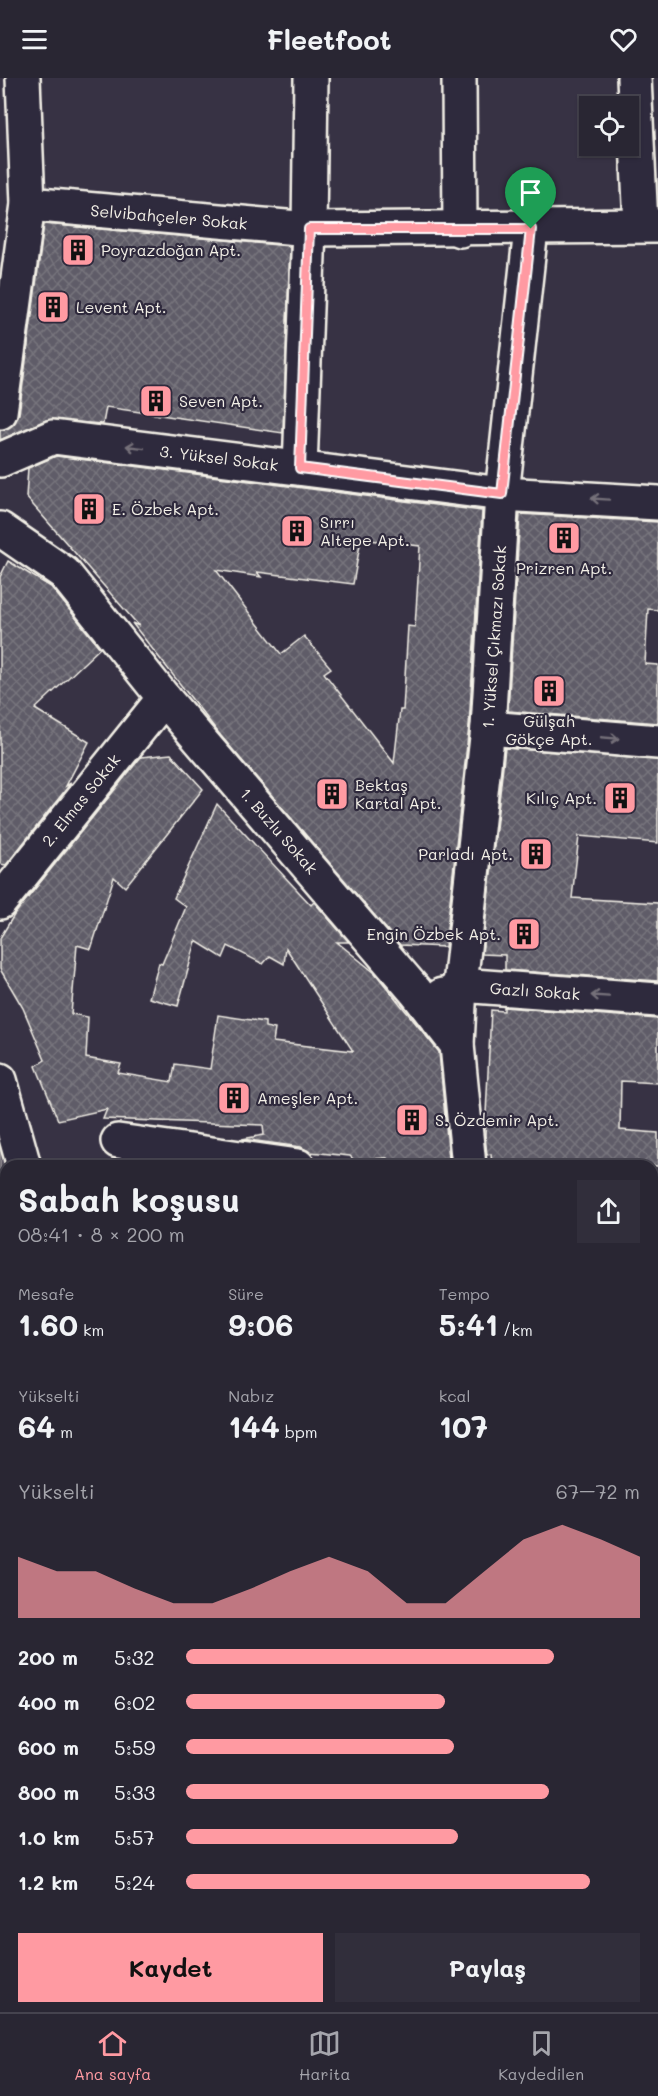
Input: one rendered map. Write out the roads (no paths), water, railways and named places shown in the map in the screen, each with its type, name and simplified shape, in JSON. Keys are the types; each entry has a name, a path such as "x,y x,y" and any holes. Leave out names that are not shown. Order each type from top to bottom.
{"street":[{"path":"0,412 28,204 23,78"},
{"path":"300,468 309,229 311,78"},
{"path":"459,78 460,230"},
{"path":"643,89 650,225"},
{"name":"Selvibahçeler Sokak","path":"28,204 309,229 460,230 650,225"},
{"name":"1. Yüksel Çıkmazı Sokak","path":"457,1045 460,985 489,728 502,494 531,229"},
{"name":"3. Yüksel Sokak","path":"0,460 53,437 502,494 658,503"},
{"name":"1. Buzlu Sokak","path":"4,541 64,573 164,698 416,992 457,1045"},
{"name":"2. Elmas Sokak","path":"0,902 164,698"},
{"path":"489,728 658,742"},
{"name":"Gazlı Sokak","path":"416,992 428,997 450,994 460,985 658,1000"},
{"path":"457,1045 468,1160"},
{"path":"0,1080 22,1160"},
{"path":"118,1141 255,1160"}],"place":[{"name":"Poyrazdoğan Apt.","path":"78,250"},
{"name":"Levent Apt.","path":"53,307"},
{"name":"Seven Apt.","path":"156,401"},
{"name":"E. Özbek Apt.","path":"89,509"},
{"name":"Sırrı Altepe Apt.","path":"297,531"},
{"name":"Prizren Apt.","path":"564,538"},
{"name":"Gülşah Gökçe Apt.","path":"549,691"},
{"name":"Bektaş Kartal Apt.","path":"332,794"},
{"name":"Kılıç Apt.","path":"620,798"},
{"name":"Parladı Apt.","path":"536,854"},
{"name":"Engin Özbek Apt.","path":"524,934"},
{"name":"Ameşler Apt.","path":"234,1098"},
{"name":"S. Özdemir Apt.","path":"412,1120"}]}
